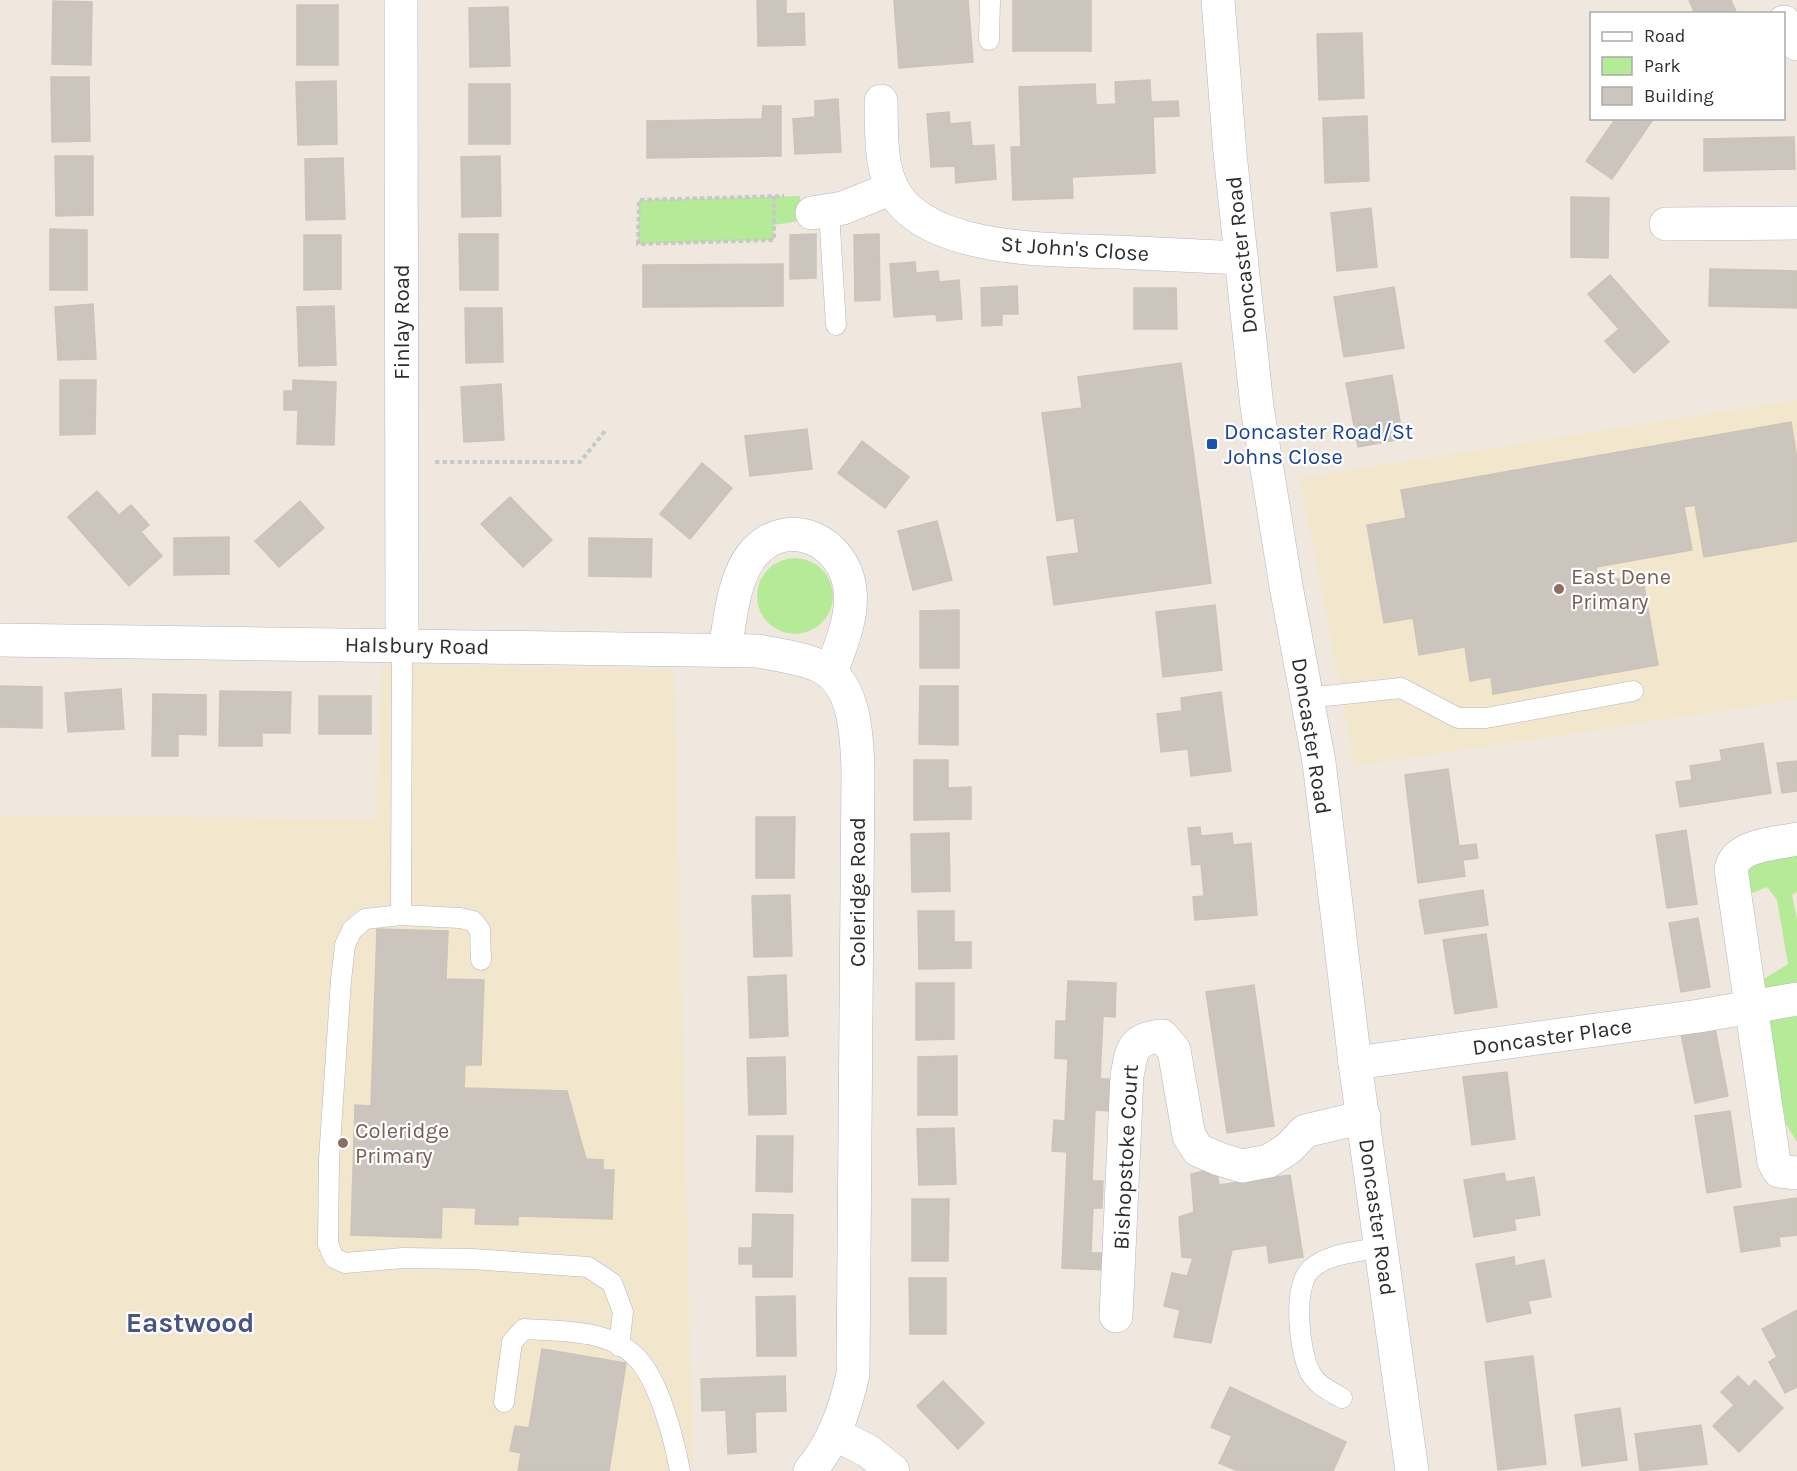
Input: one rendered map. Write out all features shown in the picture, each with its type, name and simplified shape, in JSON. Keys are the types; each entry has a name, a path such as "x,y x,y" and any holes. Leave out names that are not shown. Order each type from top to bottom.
{"street":[{"name":"Finlay Road","path":"401,0 402,644"},
{"name":"Doncaster Road","path":"1218,0 1240,258 1257,407 1319,762 1355,1063 1412,1471"},
{"path":"1785,24 1797,44"},
{"name":"St John's Close","path":"881,101 885,165 892,188 904,205 921,218 980,241 1025,248 1240,258"},
{"path":"820,212 892,188"},
{"path":"1666,224 1797,223"},
{"path":"725,650 740,579 753,554 773,539 782,536 792,533 812,536 827,547 842,567 850,586 851,607 847,628 831,672"},
{"name":"Halsbury Road","path":"0,640 402,644 758,651 817,664 831,672"},
{"name":"Coleridge Road","path":"810,1471 835,1434 846,1407 853,1374 857,737 844,690 831,672"},
{"path":"1797,839 1742,851 1734,857 1731,869 1749,1008 1774,1162 1779,1171 1797,1173"},
{"name":"Doncaster Place","path":"1355,1063 1749,1008 1797,999"},
{"name":"Bishopstoke Court","path":"1116,1316 1128,1076 1132,1050 1145,1038 1162,1036 1174,1050 1189,1136 1198,1150 1219,1159 1242,1166 1269,1161 1289,1148 1305,1131 1364,1117"},
{"path":"835,1434 868,1451 893,1471"}],"lane":[{"path":"989,40 990,0"},
{"path":"820,212 836,325"},
{"path":"401,915 402,644"},
{"path":"1307,698 1401,687 1458,718 1486,718 1633,691"},
{"path":"481,960 480,930 473,921 401,915 365,919 352,930 345,945 330,1161 328,1244 334,1258 345,1263 403,1258 472,1259 588,1267 612,1283 624,1312 619,1346"},
{"path":"1342,1398 1321,1385 1310,1372 1302,1346 1300,1289 1310,1270 1330,1258 1382,1247"},
{"path":"504,1402 513,1342 524,1329 570,1331 610,1341 634,1355 652,1382 670,1432 680,1471"}],"path":[{"path":"774,196 774,240 638,244 639,200 774,196 812,195 820,212"},
{"path":"401,462 580,462 606,430"}],"shaded area":[{"name":"East Dene Primary","path":"1797,400 1797,700 1355,766 1300,478"},
{"name":"Coleridge Primary","path":"382,664 674,670 693,1466 668,1467 668,1471 0,1471 0,815 376,819"}],"green space":[{"path":"800,196 799,221 774,225 774,240 638,244 639,200"},
{"path":"788,558 802,558 816,564 827,575 833,589 830,611 822,623 802,634 788,634 774,628 763,617 757,603 757,589 763,575 774,564"},
{"path":"1797,852 1797,892 1792,895 1797,919 1797,986 1768,991 1759,982 1788,964 1777,900 1767,887 1747,895 1745,876 1748,866"},
{"path":"1797,1016 1797,1142 1786,1124 1766,1022"}],"building":[{"path":"757,0 786,0 786,14 804,13 805,45 758,46"},
{"path":"894,0 968,0 973,62 899,68"},
{"path":"1013,0 1091,0 1091,51 1013,51"},
{"path":"1689,0 1731,0 1736,12 1694,12"},
{"path":"53,1 92,2 91,65 52,64"},
{"path":"297,5 338,5 338,65 297,65"},
{"path":"508,7 510,66 470,67 469,8"},
{"path":"1362,33 1364,98 1319,100 1317,34"},
{"path":"51,77 89,77 90,141 52,142"},
{"path":"1150,80 1151,102 1178,101 1179,116 1153,117 1155,173 1072,177 1073,198 1013,200 1011,147 1021,147 1019,87 1095,84 1096,105 1116,104 1115,82"},
{"path":"336,81 337,144 298,145 296,82"},
{"path":"469,84 510,84 510,144 469,144"},
{"path":"838,99 841,152 795,154 793,119 815,117 815,101"},
{"path":"763,106 781,106 781,156 647,158 647,121 762,119"},
{"path":"949,112 950,124 970,122 972,146 994,145 996,179 956,183 955,166 931,167 927,114"},
{"path":"1367,116 1369,181 1325,183 1323,118"},
{"path":"1615,120 1653,120 1612,179 1586,161"},
{"path":"1794,137 1795,169 1704,171 1704,139"},
{"path":"55,156 93,156 93,215 56,216"},
{"path":"500,156 501,216 462,217 461,157"},
{"path":"343,158 345,219 306,220 305,159"},
{"path":"1571,197 1609,198 1608,258 1571,257"},
{"path":"1371,208 1377,267 1337,271 1331,213"},
{"path":"50,229 87,230 87,290 50,290"},
{"path":"459,234 498,234 498,290 460,290"},
{"path":"816,234 816,278 790,279 790,235"},
{"path":"879,234 880,300 855,301 854,235"},
{"path":"304,235 341,235 341,289 304,290"},
{"path":"915,262 916,273 938,271 939,282 959,280 962,319 937,321 936,314 894,317 890,264"},
{"path":"783,264 783,306 643,307 643,265"},
{"path":"1710,269 1797,271 1797,308 1709,306"},
{"path":"1610,275 1669,342 1634,373 1605,341 1619,329 1588,294"},
{"path":"1017,286 1018,314 1002,314 1002,325 982,326 981,288"},
{"path":"1394,287 1404,348 1344,357 1334,297"},
{"path":"1134,288 1176,288 1177,329 1134,329"},
{"path":"93,304 96,359 58,360 55,307"},
{"path":"334,306 336,365 299,366 297,307"},
{"path":"465,308 502,308 503,362 466,363"},
{"path":"1181,363 1211,583 1054,605 1047,557 1079,553 1074,518 1057,521 1042,413 1082,408 1078,377"},
{"path":"1392,375 1403,439 1358,447 1346,383"},
{"path":"60,380 96,380 95,434 60,435"},
{"path":"293,380 336,382 334,445 297,444 298,410 284,410 284,391 293,391"},
{"path":"501,384 504,440 464,442 461,387"},
{"path":"1791,422 1797,459 1797,541 1704,557 1695,505 1684,507 1692,550 1596,567 1599,582 1642,575 1658,665 1493,694 1491,677 1470,681 1465,647 1419,655 1413,618 1384,623 1367,525 1406,518 1401,490"},
{"path":"807,429 812,469 750,476 745,436"},
{"path":"862,441 909,477 885,508 838,473"},
{"path":"702,463 732,488 690,539 660,514"},
{"path":"97,491 119,515 131,505 149,525 141,532 162,556 129,586 68,517"},
{"path":"510,497 552,540 523,567 481,524"},
{"path":"300,501 324,528 279,567 255,541"},
{"path":"937,521 952,580 913,590 898,531"},
{"path":"229,537 229,574 174,575 174,538"},
{"path":"589,538 652,539 651,577 589,576"},
{"path":"1215,605 1222,670 1163,677 1156,612"},
{"path":"959,610 959,668 920,668 920,611"},
{"path":"0,686 42,687 42,728 0,727"},
{"path":"920,686 958,686 958,745 919,744"},
{"path":"121,689 124,729 68,732 65,693"},
{"path":"220,691 291,692 290,733 262,733 262,746 219,746"},
{"path":"1221,692 1231,771 1191,776 1188,749 1161,752 1157,714 1182,711 1181,698"},
{"path":"153,694 206,695 206,735 178,734 178,756 152,756"},
{"path":"319,696 371,696 371,734 319,734"},
{"path":"1763,743 1771,793 1680,807 1676,782 1692,780 1690,766 1722,761 1720,750"},
{"path":"914,760 948,760 948,788 971,787 971,819 914,820"},
{"path":"1797,761 1797,791 1782,793 1777,763"},
{"path":"1448,769 1459,846 1476,844 1478,858 1463,860 1465,876 1418,883 1405,775"},
{"path":"756,817 795,817 794,878 756,878"},
{"path":"1200,827 1201,836 1232,833 1233,845 1251,843 1257,915 1195,920 1193,897 1204,896 1201,864 1192,865 1188,828"},
{"path":"1686,830 1697,904 1667,908 1656,835"},
{"path":"949,833 950,891 912,892 911,834"},
{"path":"1483,890 1488,925 1425,934 1419,900"},
{"path":"790,895 792,956 754,957 752,896"},
{"path":"918,911 954,911 954,942 971,942 971,968 919,969"},
{"path":"1698,918 1710,987 1681,992 1669,923"},
{"path":"377,929 448,931 446,979 484,980 481,1065 465,1065 464,1088 567,1091 586,1159 603,1160 603,1170 614,1170 612,1219 518,1216 518,1225 475,1224 476,1208 442,1207 441,1238 351,1235 355,1105 371,1106"},
{"path":"1486,934 1497,1007 1455,1014 1443,940"},
{"path":"786,975 788,1036 750,1038 748,977"},
{"path":"1068,981 1116,983 1115,1017 1103,1016 1100,1079 1112,1079 1110,1111 1095,1110 1092,1181 1103,1181 1102,1208 1093,1208 1091,1253 1105,1253 1105,1270 1062,1268 1067,1152 1052,1151 1054,1120 1065,1121 1068,1059 1055,1058 1056,1021 1066,1021"},
{"path":"916,983 954,983 954,1039 916,1040"},
{"path":"1254,985 1274,1126 1227,1133 1206,992"},
{"path":"1715,1028 1728,1096 1695,1103 1681,1034"},
{"path":"957,1056 957,1115 918,1115 918,1057"},
{"path":"785,1057 786,1114 749,1115 747,1058"},
{"path":"1507,1072 1515,1139 1472,1145 1463,1077"},
{"path":"1730,1111 1741,1187 1707,1193 1695,1116"},
{"path":"954,1128 956,1184 919,1185 917,1129"},
{"path":"757,1136 793,1136 792,1192 756,1191"},
{"path":"1216,1168 1219,1185 1290,1175 1303,1257 1269,1263 1267,1245 1232,1250 1211,1343 1174,1337 1180,1310 1164,1306 1172,1273 1187,1276 1193,1258 1182,1257 1179,1217 1194,1212 1191,1174"},
{"path":"1504,1173 1506,1182 1534,1177 1540,1215 1514,1219 1516,1230 1474,1237 1464,1180"},
{"path":"1797,1198 1797,1235 1779,1237 1780,1246 1741,1252 1734,1207"},
{"path":"912,1199 949,1199 948,1261 912,1261"},
{"path":"753,1214 793,1215 792,1277 753,1277 753,1264 739,1264 739,1248 752,1248"},
{"path":"1514,1257 1515,1266 1544,1260 1551,1297 1528,1301 1531,1313 1487,1322 1476,1264"},
{"path":"909,1278 946,1278 946,1334 910,1334"},
{"path":"795,1296 796,1356 757,1356 756,1297"},
{"path":"1797,1310 1797,1387 1785,1393 1769,1362 1777,1357 1762,1329"},
{"path":"542,1349 626,1363 609,1471 518,1471 521,1453 510,1451 515,1426 529,1428"},
{"path":"1533,1356 1546,1464 1498,1470 1485,1362"},
{"path":"785,1376 786,1411 755,1412 756,1452 728,1454 726,1410 702,1411 701,1379"},
{"path":"1738,1376 1749,1387 1755,1380 1783,1408 1739,1452 1713,1426 1734,1405 1721,1392"},
{"path":"943,1381 984,1423 958,1449 917,1406"},
{"path":"1230,1387 1346,1442 1333,1471 1238,1471 1219,1463 1232,1436 1211,1427"},
{"path":"1620,1408 1627,1460 1582,1466 1575,1415"},
{"path":"1701,1425 1707,1464 1640,1471 1635,1434"}],"place":[{"name":"Doncaster Road/St Johns Close","path":"1212,444"},
{"name":"East Dene Primary","path":"1559,589"},
{"name":"Coleridge Primary","path":"343,1143"}],"district":[{"name":"Eastwood","path":"190,1322"}]}
